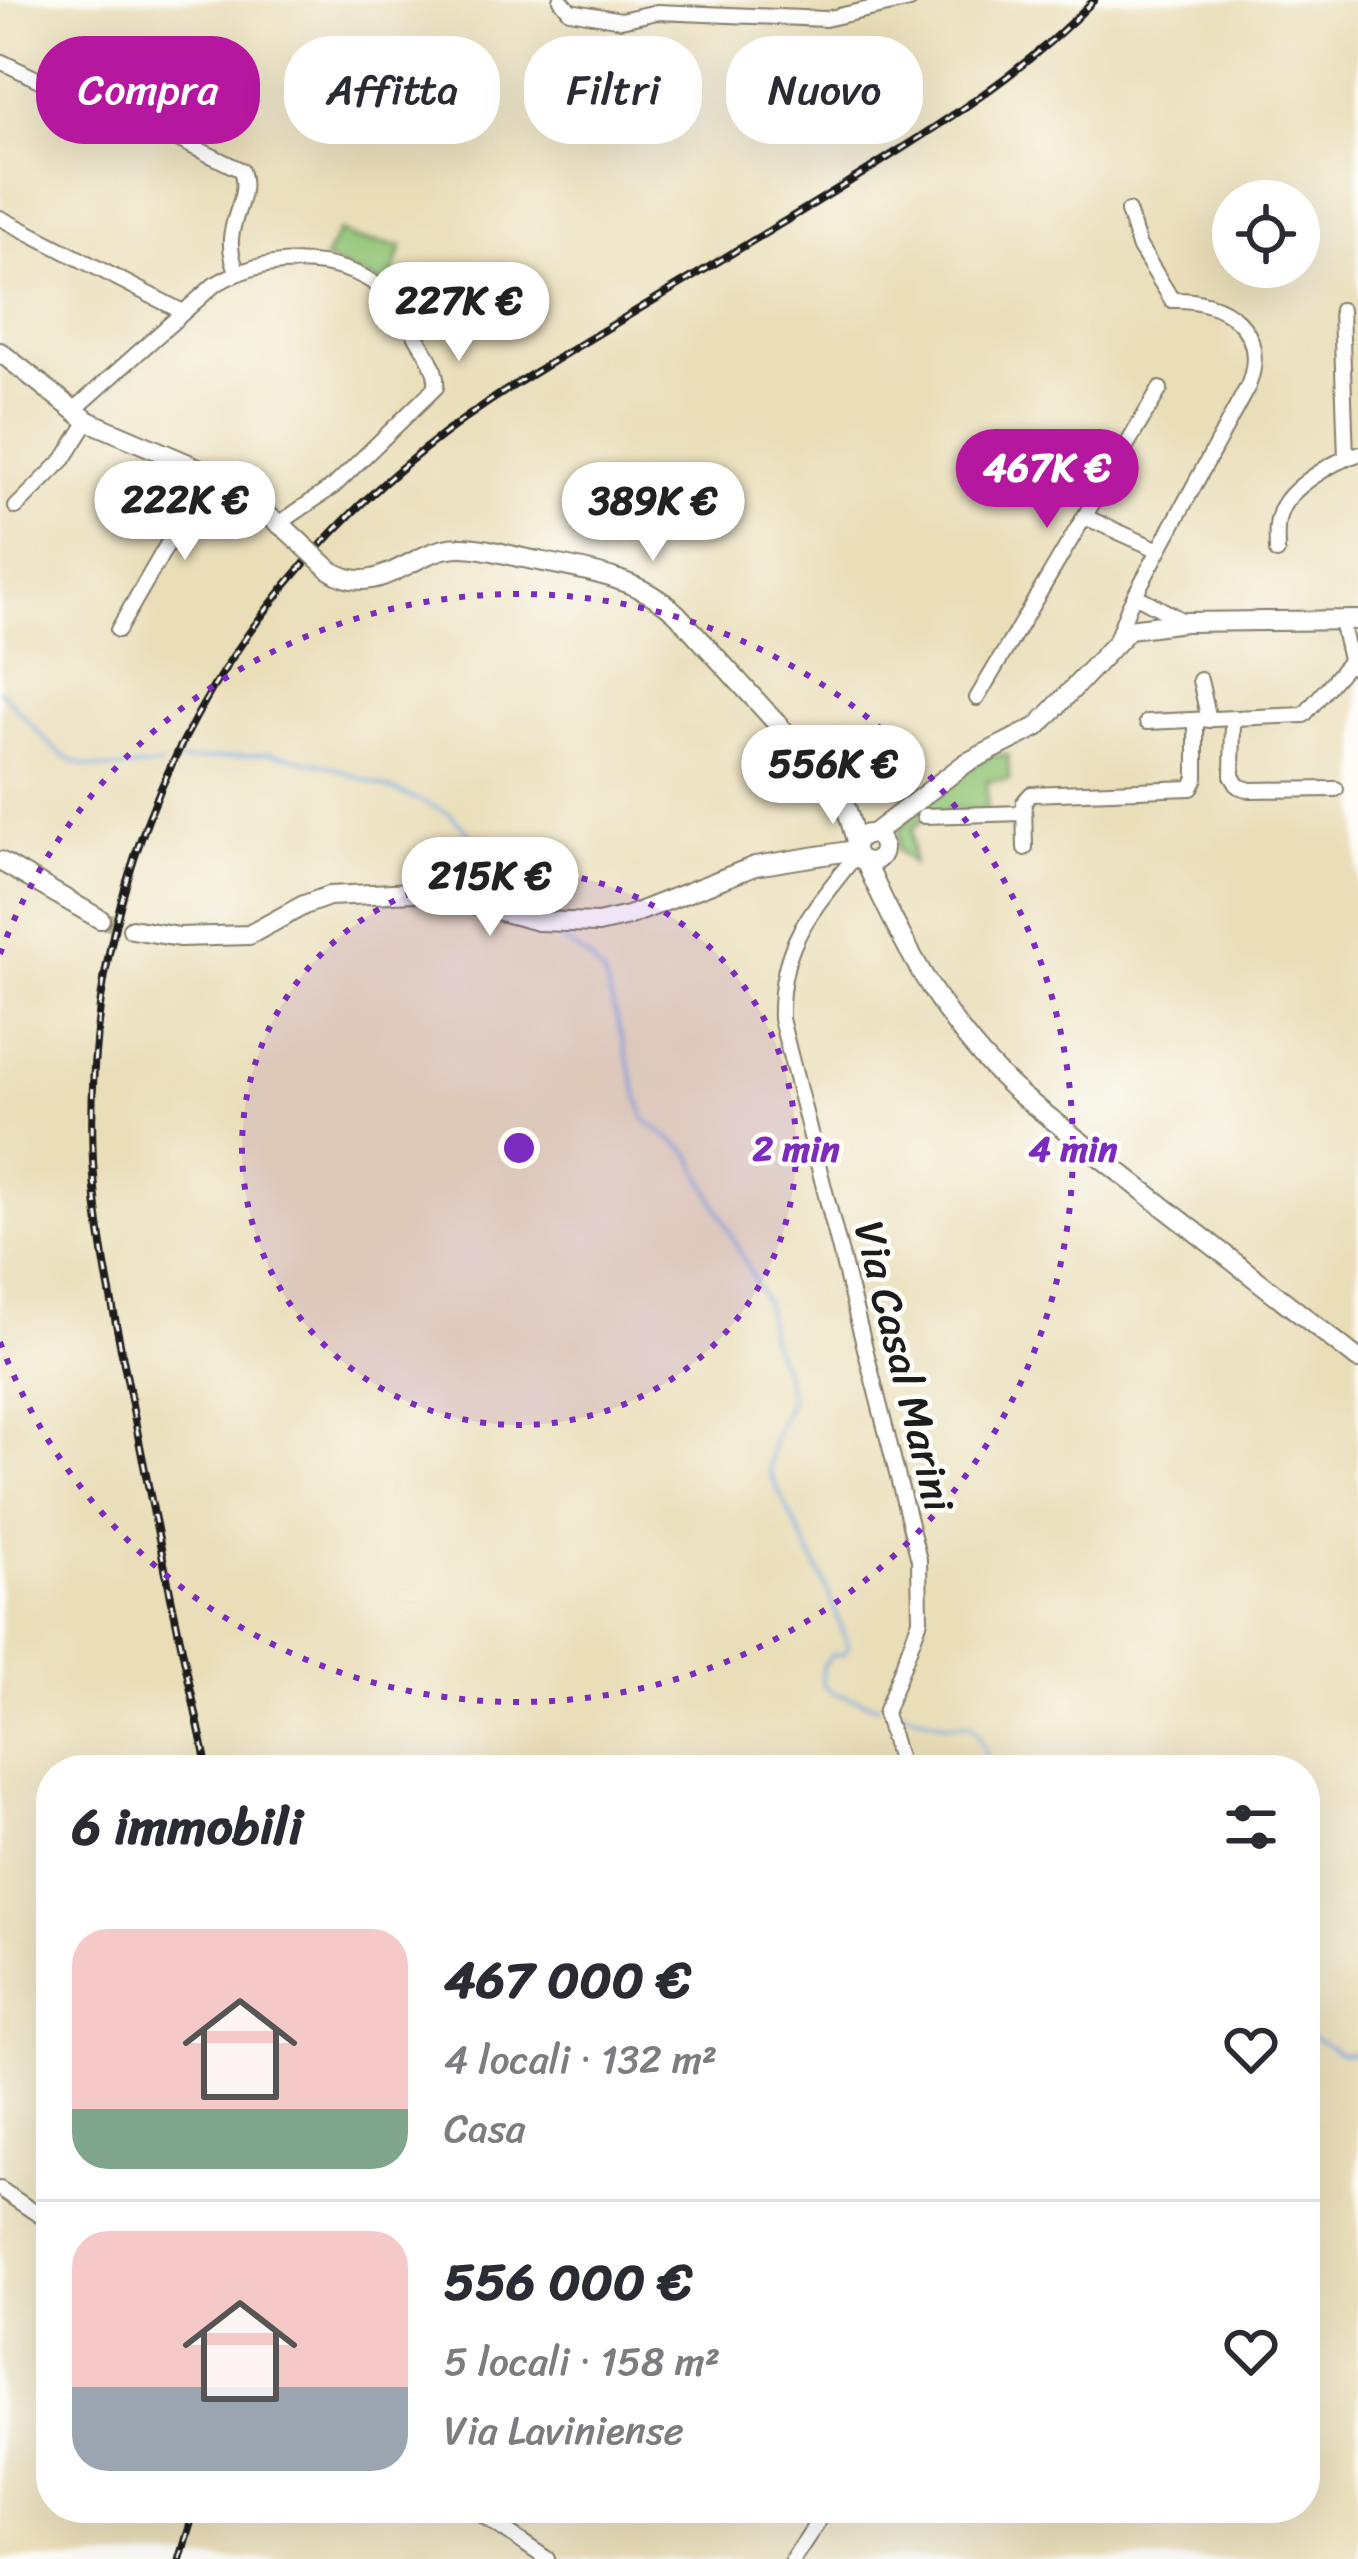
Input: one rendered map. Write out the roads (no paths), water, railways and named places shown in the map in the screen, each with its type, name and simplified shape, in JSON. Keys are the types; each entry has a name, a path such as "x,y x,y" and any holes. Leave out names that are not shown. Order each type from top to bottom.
{"street":[{"path":"561,0 574,12 621,20 657,12 825,19 910,0"},
{"path":"0,61 39,80 78,91 241,170 244,184 228,242 238,273"},
{"path":"1116,640 1135,595 1248,386 1255,356 1247,331 1231,315 1206,304 1172,299 1139,246 1128,211"},
{"path":"0,218 183,311"},
{"path":"16,507 64,459 81,416 214,285 238,273 296,263 341,267 386,291 437,376 433,392 284,527"},
{"path":"1276,552 1278,520 1286,501 1352,456 1341,310"},
{"path":"0,352 81,416 232,484 330,570 352,581 374,580 438,551 462,546 592,573 646,591 677,614 805,753 847,810 869,844 876,886 900,938 937,1000 999,1076 1358,1358"},
{"path":"977,698 1160,389"},
{"path":"118,630 209,472"},
{"path":"1084,517 1159,550"},
{"path":"1135,595 1185,622"},
{"path":"132,929 179,937 248,935 329,896 414,892 538,922 598,923 628,916 755,866 869,844 966,763 1041,724 1116,640 1139,626 1350,620 1356,661 1304,715 1148,722"},
{"path":"1025,848 1027,797 1037,793 1188,790 1196,782 1201,680"},
{"path":"1232,719 1232,776 1238,786 1250,790 1336,789"},
{"path":"924,816 1024,813"},
{"name":"Via Casal Marini","path":"869,844 794,937 784,970 781,1015 919,1560 920,1619 885,1713 896,1755"},
{"path":"0,861 100,920"},
{"path":"0,2189 36,2213"},
{"path":"494,2523 548,2559"},
{"path":"793,2559 817,2523"}],"waterway":[{"path":"0,690 52,746 82,765 161,765"},
{"path":"179,762 271,753 326,765 416,799 450,814 509,874 534,911"},
{"path":"550,932 590,959 605,978 645,1120 690,1153 765,1302 770,1338 790,1400 772,1443 769,1472 823,1579 848,1646 844,1654 831,1655 822,1668 822,1684 833,1693 879,1706"},
{"path":"895,1709 946,1724 970,1724 987,1755"},
{"path":"1320,2042 1341,2054 1358,2054"}],"tunnel":[{"path":"100,919 132,929"}],"railway":[{"path":"205,1755 113,1307 93,1161 96,1042 115,927 149,818 196,716 258,621 332,534 417,455 513,386 953,115 1012,73 1094,0"},
{"path":"180,2559 191,2523"}]}
